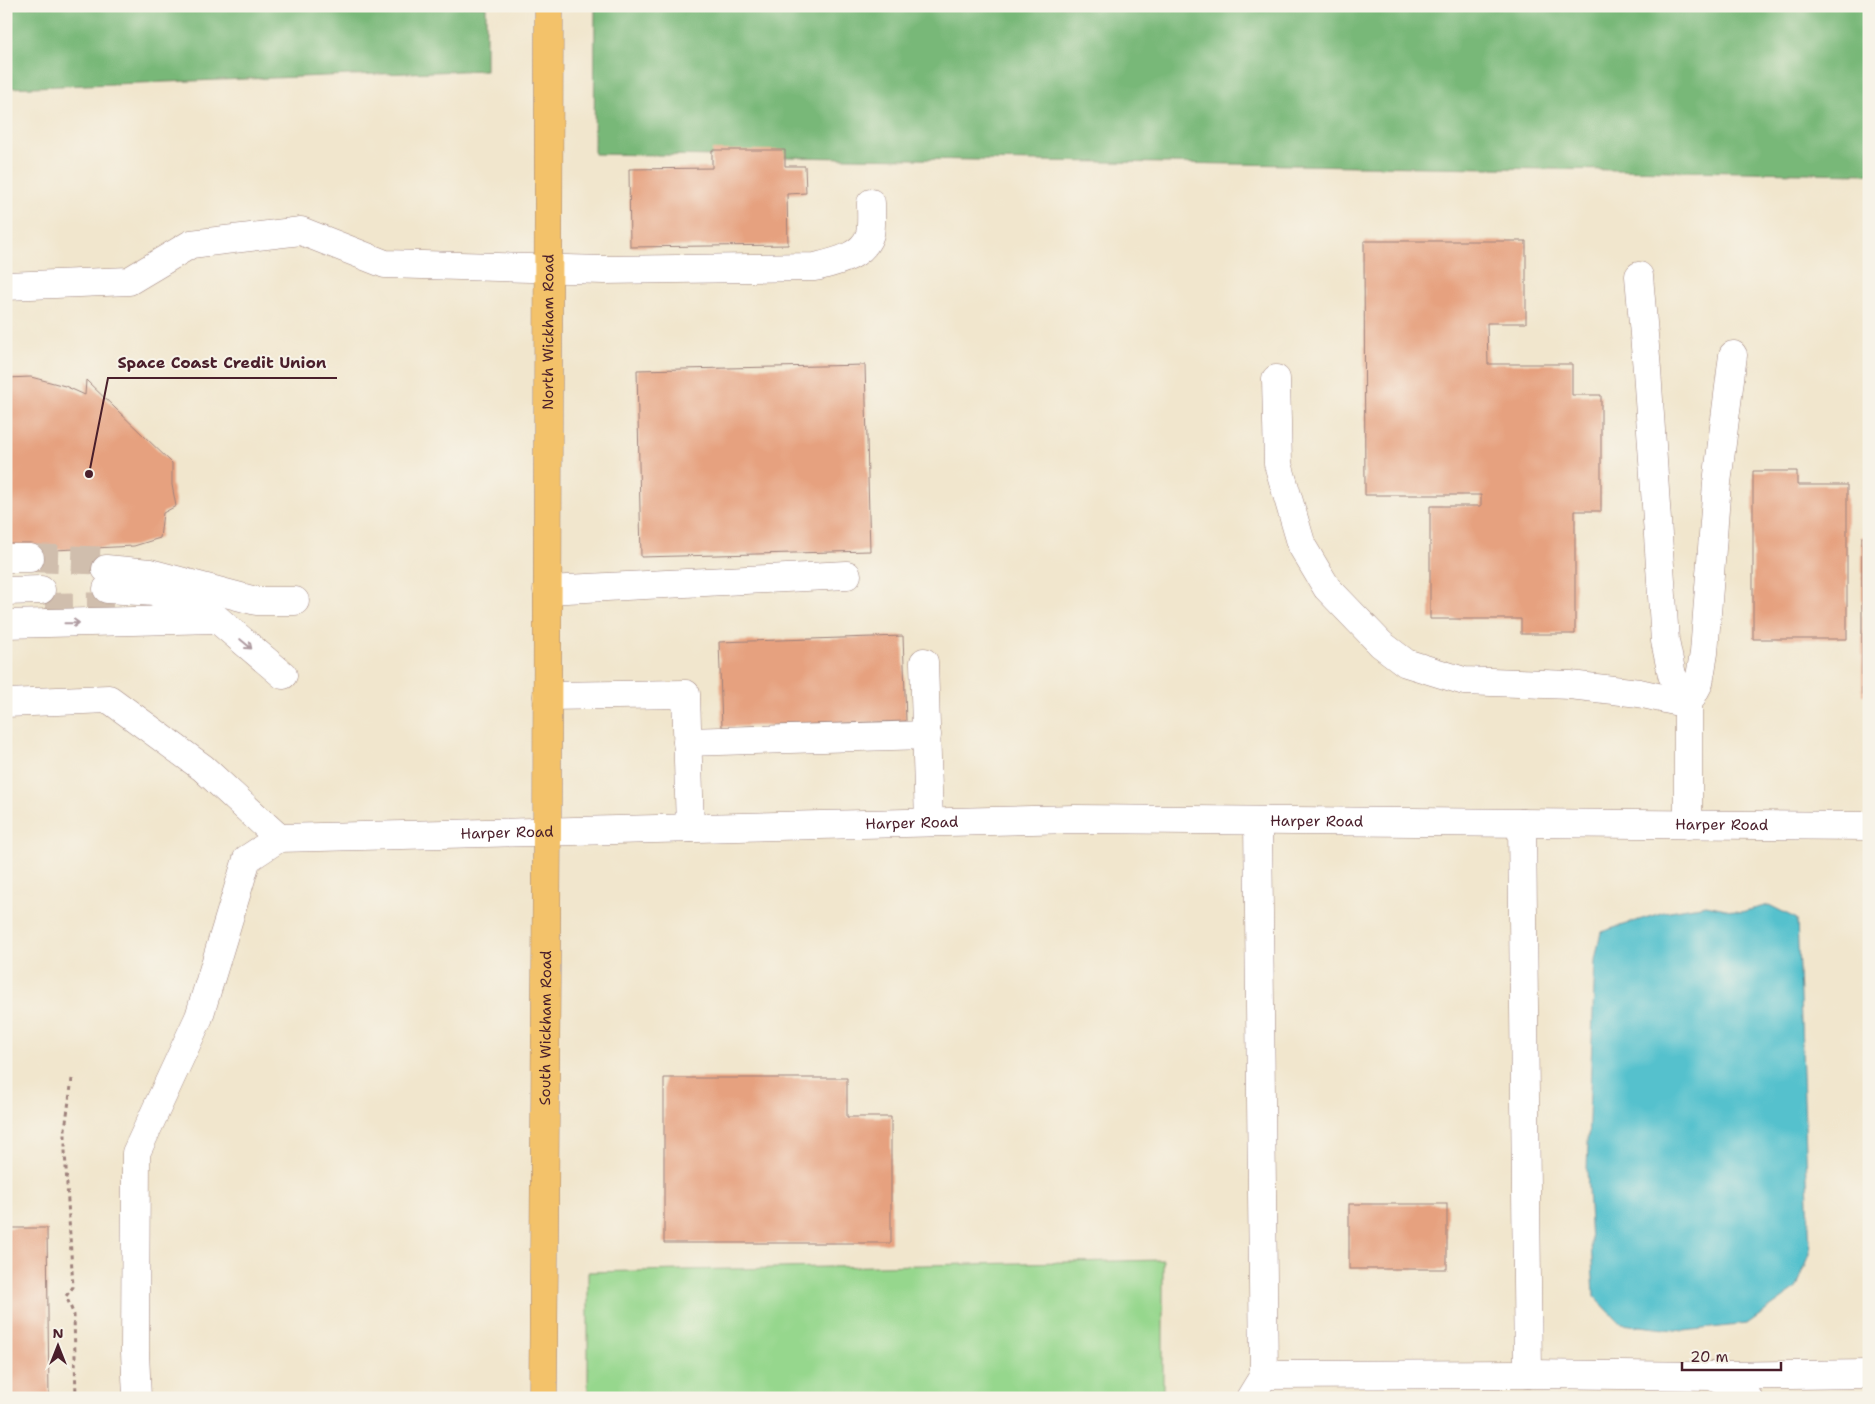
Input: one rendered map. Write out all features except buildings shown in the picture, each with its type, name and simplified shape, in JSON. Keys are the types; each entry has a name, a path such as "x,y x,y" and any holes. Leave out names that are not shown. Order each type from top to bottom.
{"main road":[{"name":"North Wickham Road","path":"547,657 549,6"},
{"name":"South Wickham Road","path":"543,1398 547,657"}],"street":[{"path":"6,286 129,281 191,244 301,231 385,264 604,270 815,266 837,261 858,253 870,235 871,203"},
{"path":"1639,276 1665,641 1672,675 1688,704"},
{"path":"1688,825 1688,704 1699,683 1704,653 1717,483 1733,355"},
{"path":"1276,379 1278,464 1302,546 1326,588 1380,644 1406,663 1464,681 1570,685 1639,693 1688,704"},
{"path":"283,675 217,619 110,581 150,573 256,601 294,601"},
{"path":"6,574 32,577"},
{"path":"547,590 847,576"},
{"path":"6,592 32,577"},
{"path":"6,607 32,577"},
{"path":"6,624 217,619"},
{"path":"924,662 930,822"},
{"path":"547,696 686,694 690,828"},
{"path":"6,703 109,700 203,768 280,838 247,859 199,1017 136,1153 135,1352 137,1398"},
{"path":"687,742 927,735"},
{"name":"Harper Road","path":"280,838 1075,819 1869,826"},
{"path":"1258,821 1257,1387 1528,1374 1712,1376 1869,1374"},
{"path":"1522,823 1528,1374"},
{"path":"1712,1376 1733,1386 1748,1398"}],"path":[{"path":"72,1079 65,1129 65,1151 73,1287 66,1296 74,1315 76,1398"}],"green space":[{"path":"6,6 486,6 486,70 6,88"},
{"path":"595,6 1869,6 1869,174 594,154"},
{"path":"1163,1260 1163,1398 588,1398 588,1272"}],"water":[{"path":"1706,905 1741,912 1769,905 1797,919 1810,1254 1796,1289 1747,1324 1684,1331 1621,1324 1594,1296 1587,1170 1595,960 1601,932 1664,912"}],"tunnel":[{"path":"30,558 112,561"},
{"path":"45,607 113,606"}],"place":[{"name":"Space Coast Credit Union","path":"89,474"}]}
